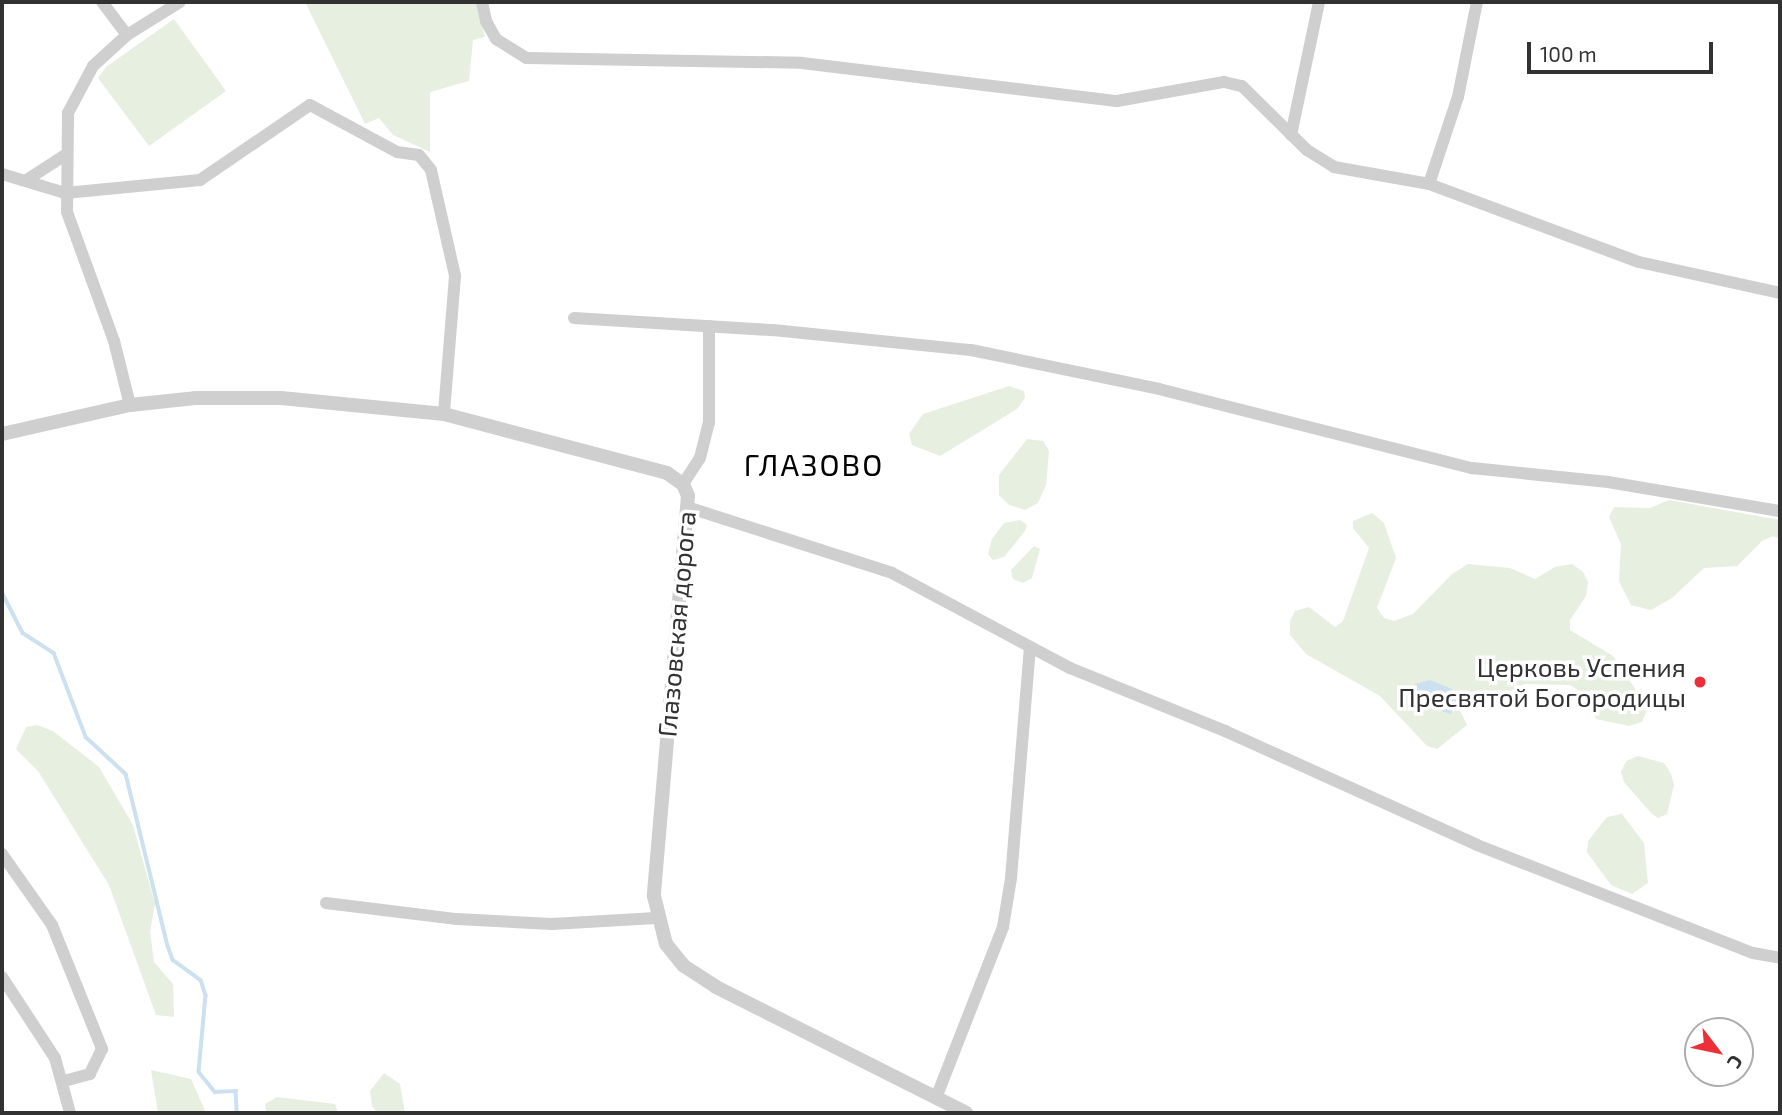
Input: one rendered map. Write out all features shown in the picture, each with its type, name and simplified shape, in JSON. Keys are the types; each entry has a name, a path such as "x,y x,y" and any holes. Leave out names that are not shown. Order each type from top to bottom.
{"street":[{"path":"102,2 127,35"},
{"path":"130,405 114,341 75,237 65,193 68,113 78,88 93,66 127,35 180,2"},
{"path":"482,2 496,39 527,58 802,63 1117,101 1224,82 1242,86 1291,135 1334,167 1429,184 1639,262 1780,293"},
{"path":"1291,135 1320,2"},
{"path":"1429,184 1458,97 1477,2"},
{"path":"2,174 28,179 65,193 200,180 310,105 397,152 419,155 431,170 455,276 444,414"},
{"path":"28,179 67,154"},
{"path":"575,318 709,326 971,351 1159,389 1472,468 1608,482 1780,511"},
{"path":"683,484 700,458 709,424 709,326"},
{"name":"Глазовская дорога","path":"2,434 130,405 195,398 281,398 444,414 667,473 683,484 687,507 654,885 656,918 673,955 716,987 966,1113"},
{"path":"687,507 892,573 1030,648 1478,845 1753,953 1780,958"},
{"path":"936,1098 996,953 1003,927 1011,877 1030,648"},
{"path":"2,855 52,925 102,1049 90,1074 64,1081"},
{"path":"326,903 457,919 552,924 656,918"},
{"path":"2,977 55,1058 64,1081 69,1113"}],"green space":[{"path":"305,2 477,2 485,37 473,40 469,81 430,92 430,152 393,135 379,118 365,124"},
{"path":"174,19 226,91 149,146 98,78 106,67"},
{"path":"1009,386 1024,391 1025,398 1017,409 940,456 912,445 909,434 923,414"},
{"path":"1027,439 1043,441 1049,451 1046,485 1038,503 1025,510 1009,505 999,495 999,475"},
{"path":"1669,500 1780,520 1780,539 1773,536 1762,541 1737,566 1704,568 1672,598 1651,610 1631,605 1619,581 1621,544 1609,517 1614,507 1650,508"},
{"path":"1372,513 1384,523 1396,558 1377,608 1384,618 1394,621 1413,614 1452,574 1468,564 1510,568 1535,579 1555,567 1572,564 1583,572 1588,582 1586,596 1570,620 1570,630 1613,656 1648,708 1642,722 1629,726 1596,719 1586,695 1570,685 1525,684 1482,705 1460,698 1452,689 1451,714 1458,706 1467,725 1437,749 1427,746 1380,696 1306,654 1290,635 1290,621 1295,611 1309,607 1335,627 1343,621 1369,548 1353,528 1353,521"},
{"path":"1020,520 1027,525 1025,531 1004,557 993,560 988,554 992,539 1004,523"},
{"path":"1034,546 1040,549 1032,578 1023,583 1013,579 1011,570"},
{"path":"37,725 53,731 99,767 133,825 155,904 150,931 154,962 173,984 174,1017 156,1015 109,885 38,771 16,749 26,727"},
{"path":"1638,756 1664,763 1671,774 1674,785 1667,814 1658,818 1624,782 1621,772 1626,761"},
{"path":"1622,814 1644,843 1648,883 1632,894 1611,885 1587,852 1588,841 1607,817"},
{"path":"151,1070 191,1079 206,1113 158,1113"},
{"path":"384,1073 400,1084 405,1113 377,1113 372,1106 370,1091"},
{"path":"277,1097 335,1104 338,1113 266,1113 265,1104"}],"water":[{"path":"1430,680 1452,689 1460,698 1451,714 1416,703 1410,694 1415,684"}],"waterway":[{"path":"2,592 23,633 54,653 86,737 126,774 173,960 201,980 206,995 199,1072 215,1092 236,1091 237,1113"}],"place":[{"name":"Церковь Успения Пресвятой Богородицы","path":"1700,682"}],"district":[{"name":"ГЛАЗОВО","path":"814,464"}]}
